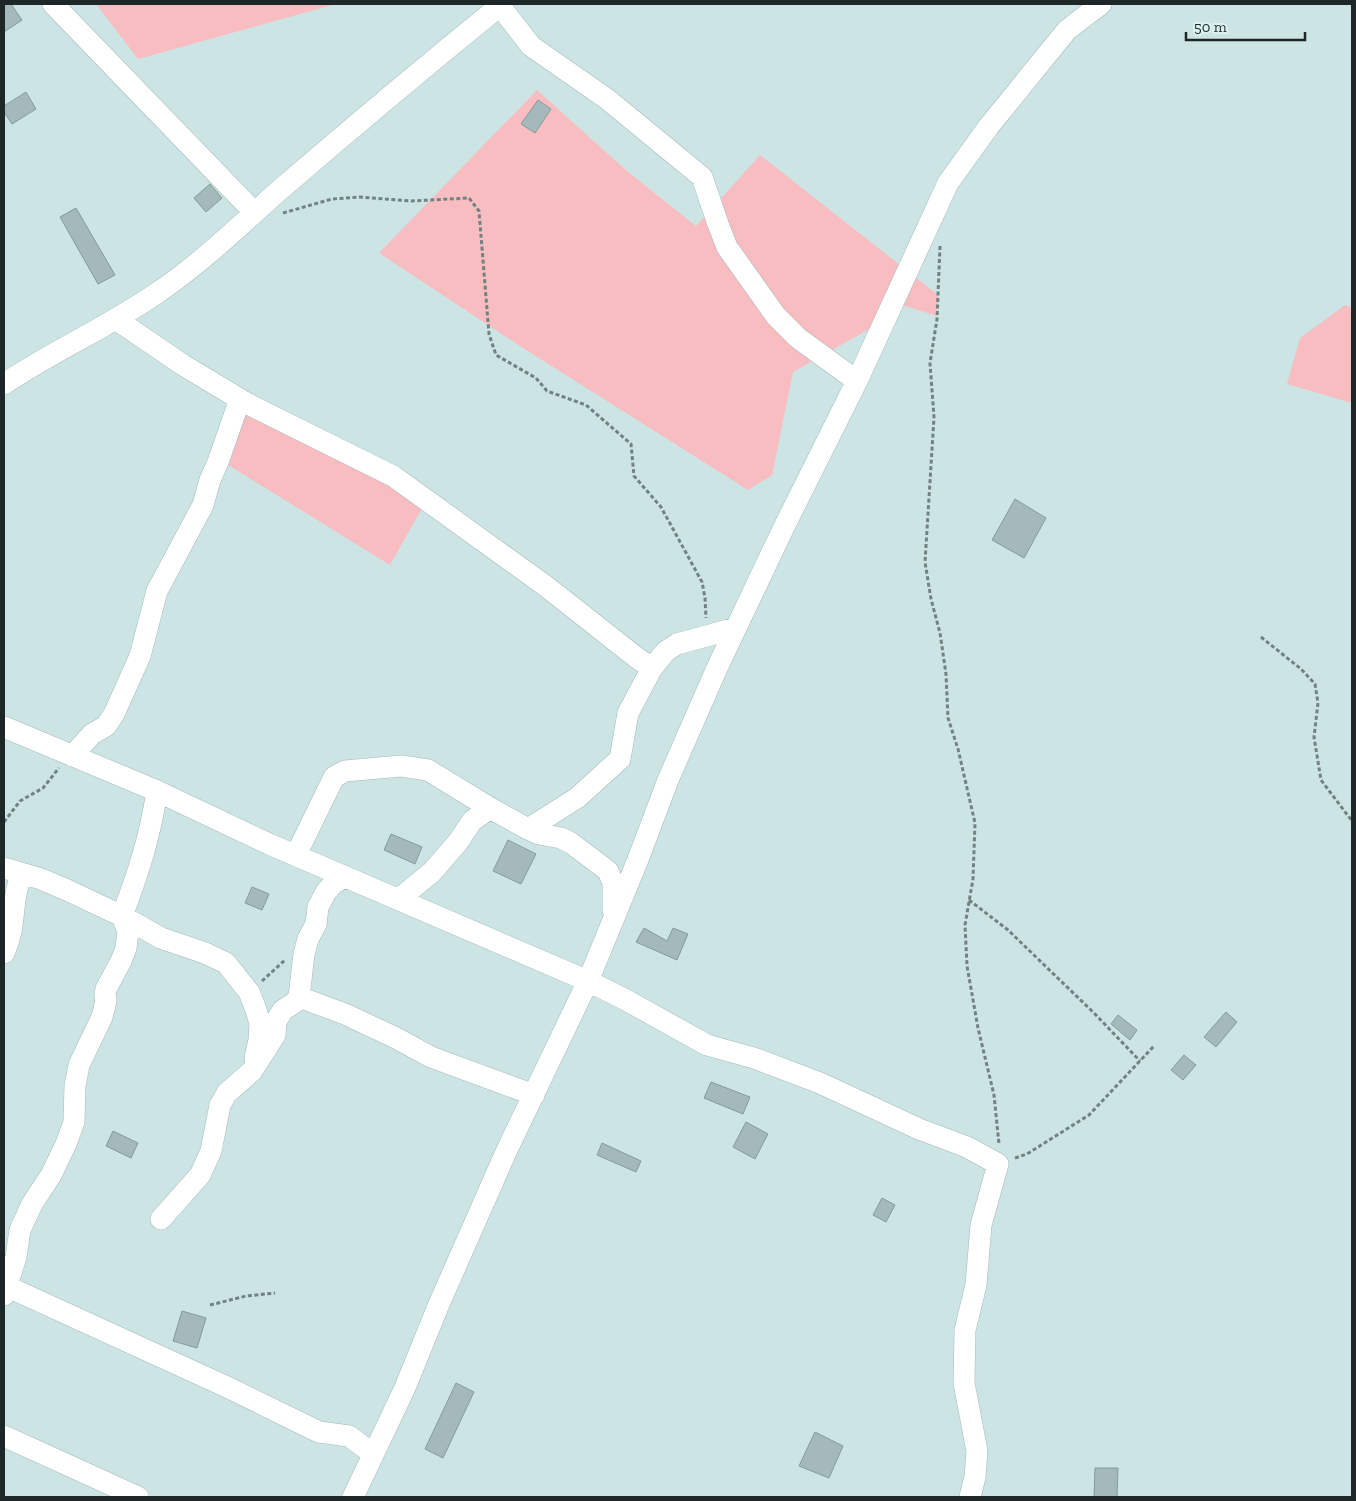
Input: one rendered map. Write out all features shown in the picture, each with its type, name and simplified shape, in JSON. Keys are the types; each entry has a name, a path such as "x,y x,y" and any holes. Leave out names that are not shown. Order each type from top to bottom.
{"street":[{"path":"53,4 254,212"},
{"path":"4,384 20,373 117,320 158,293 195,264 367,115 501,5 531,46 606,99 702,177 727,246 776,316 798,338 857,381"},
{"path":"354,1497 404,1390 439,1304 506,1152 588,981 668,780 736,628 857,381 948,183 989,126 1067,30 1094,6"},
{"path":"117,320 169,356 240,399 393,476 548,587 652,668"},
{"path":"72,756 92,734 106,726 114,714 140,656 158,591 203,505 210,480 240,399"},
{"path":"528,829 578,798 620,759 628,714 652,668 666,650 677,644 736,628"},
{"path":"4,727 588,981 706,1045 754,1058 820,1083 919,1129 967,1147 998,1164 981,1225 976,1285 966,1330 964,1383 977,1451 975,1477 970,1497"},
{"path":"296,855 334,777 345,771 401,766 428,770 528,829 539,834 562,838 571,843 608,871 613,883 614,919"},
{"path":"157,792 149,838 122,916 128,931 126,948 106,989 106,1001 102,1017 79,1065 75,1086 74,1122 51,1175 32,1204 20,1230 16,1257 5,1289 218,1383 319,1432 349,1436 373,1454"},
{"path":"399,899 432,872 458,842 472,820 490,808"},
{"path":"4,954 14,923 15,900 12,870 58,886 122,916 161,938 206,953 226,963 250,992 260,1023 259,1040 255,1054 255,1068"},
{"path":"161,1219 200,1175 211,1151 220,1105 227,1093 255,1068 275,1035 276,1021 283,1010 300,997 304,954 308,939 316,924 318,907 326,892 334,883 338,879 346,877"},
{"path":"300,997 345,1014 396,1038 431,1058 534,1095"},
{"path":"4,1436 138,1497"}],"path":[{"path":"276,215 332,199 358,197 411,201 469,198 479,211 489,334 496,355 536,378 547,391 586,405 631,444 634,476 661,507 702,582 705,598 706,636"},
{"path":"940,244 937,319 930,363 934,417 925,562 930,600 940,633 946,674 948,718 958,750 975,822 973,879 965,925 967,966 978,1028 994,1095 1001,1159 998,1164"},
{"path":"1261,637 1301,669 1315,684 1318,703 1314,737 1321,780 1352,821"},
{"path":"4,822 20,801 43,788 54,773 72,756"},
{"path":"969,900 1008,930 1140,1061"},
{"path":"250,992 286,959"},
{"path":"998,1164 1027,1154 1089,1115 1154,1046"},
{"path":"210,1306 246,1296 275,1293"}],"shaded area":[{"path":"96,4 336,4 138,59"},
{"path":"537,90 627,171 696,226 760,155 938,295 937,316 892,302 882,322 793,372 772,475 748,490 523,348 379,253"},
{"path":"1345,305 1352,308 1352,403 1287,384 1300,338"},
{"path":"247,405 426,501 390,565 225,463"}],"building":[{"path":"4,4 11,4 22,20 4,32"},
{"path":"26,92 36,109 12,124 4,112 4,106"},
{"path":"538,100 551,109 535,133 521,124"},
{"path":"210,184 222,198 206,212 194,198"},
{"path":"76,208 115,275 98,284 60,217"},
{"path":"1015,499 1046,518 1024,558 992,540"},
{"path":"391,834 422,847 415,864 384,850"},
{"path":"508,840 536,854 521,884 493,871"},
{"path":"252,887 269,894 262,910 245,903"},
{"path":"644,928 667,941 673,928 688,934 677,960 636,942"},
{"path":"1226,1012 1237,1022 1216,1047 1204,1037"},
{"path":"1118,1015 1137,1030 1130,1040 1111,1024"},
{"path":"1184,1055 1196,1065 1183,1080 1171,1070"},
{"path":"711,1082 750,1097 743,1114 704,1098"},
{"path":"746,1122 768,1134 755,1159 733,1147"},
{"path":"113,1131 138,1143 131,1158 106,1146"},
{"path":"602,1143 641,1161 636,1172 597,1155"},
{"path":"882,1198 895,1205 886,1222 873,1215"},
{"path":"182,1311 206,1318 197,1348 173,1341"},
{"path":"456,1383 474,1392 443,1458 425,1449"},
{"path":"815,1432 843,1446 829,1478 799,1466"},
{"path":"1095,1468 1118,1468 1117,1497 1094,1497"}]}
